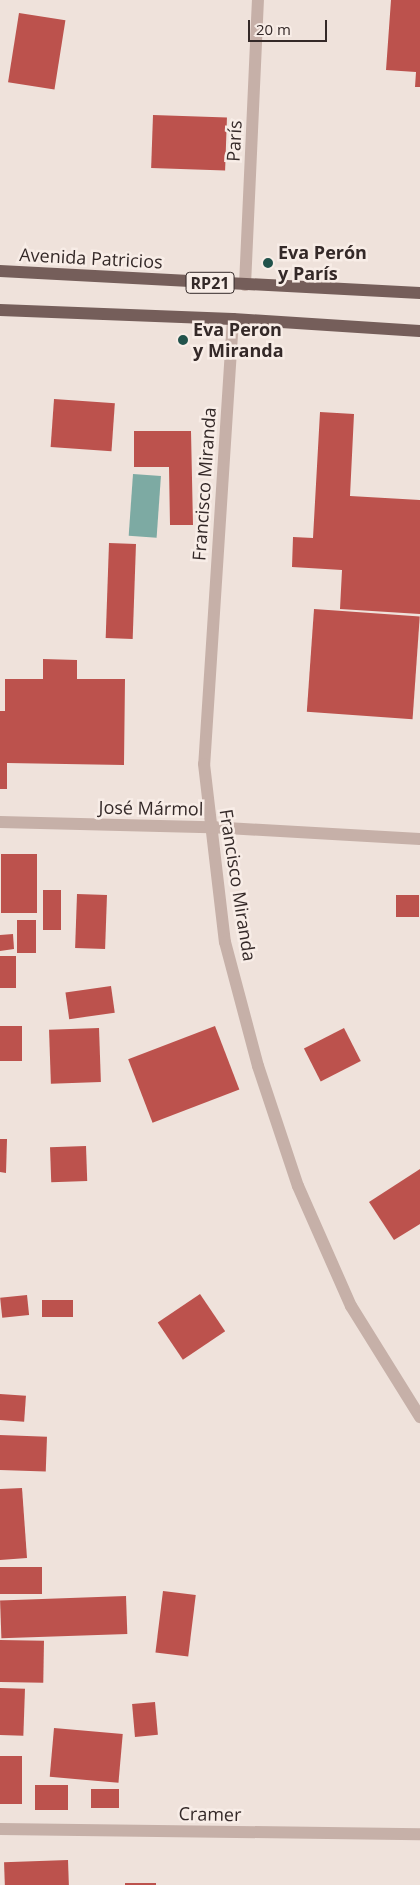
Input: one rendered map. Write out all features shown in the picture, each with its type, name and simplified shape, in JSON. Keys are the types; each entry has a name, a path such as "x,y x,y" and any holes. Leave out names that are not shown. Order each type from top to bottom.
{"main road":[{"name":"Avenida Patricios","path":"0,271 420,293"},
{"name":"RP21","path":"0,310 233,319 420,331"}],"street":[{"name":"París","path":"245,285 258,0"},
{"name":"Francisco Miranda","path":"233,319 204,764 225,942 258,1066 298,1186 350,1306 420,1417"},
{"name":"José Mármol","path":"0,822 210,827 420,839"},
{"name":"Cramer","path":"0,1828 420,1834"}],"water":[{"path":"133,474 161,476 157,538 129,536"}],"building":[{"path":"391,0 420,0 420,87 415,87 416,72 386,70"},
{"path":"19,13 65,20 54,89 8,82"},
{"path":"153,115 227,118 225,171 151,168"},
{"path":"54,399 115,403 112,451 51,447"},
{"path":"320,412 354,414 350,496 420,500 420,614 340,609 342,570 292,567 293,537 313,538"},
{"path":"134,431 191,431 193,525 170,525 169,467 134,467"},
{"path":"109,543 136,544 133,639 106,638"},
{"path":"314,609 420,616 413,719 307,712"},
{"path":"43,659 77,660 77,679 125,679 124,765 7,763 7,789 0,789 0,711 5,711 5,679 43,679"},
{"path":"1,854 37,854 37,913 1,913"},
{"path":"43,890 61,890 61,930 43,930"},
{"path":"77,894 107,895 105,949 75,948"},
{"path":"396,895 419,895 419,917 396,917"},
{"path":"17,920 36,920 36,953 17,953"},
{"path":"13,934 14,949 0,951 0,935"},
{"path":"0,956 16,956 16,988 0,988"},
{"path":"111,986 115,1013 69,1019 65,992"},
{"path":"0,1026 22,1026 22,1061 0,1061"},
{"path":"215,1026 239,1089 153,1123 128,1059"},
{"path":"99,1028 101,1082 51,1084 49,1030"},
{"path":"344,1028 361,1061 321,1081 304,1048"},
{"path":"0,1139 7,1139 6,1173 0,1172"},
{"path":"86,1146 87,1181 51,1182 50,1147"},
{"path":"420,1169 420,1224 394,1240 369,1202"},
{"path":"200,1294 225,1331 183,1360 158,1323"},
{"path":"27,1295 29,1315 2,1318 0,1298"},
{"path":"42,1300 73,1300 73,1317 42,1317"},
{"path":"0,1394 26,1396 24,1422 0,1420"},
{"path":"0,1435 47,1437 46,1472 0,1470"},
{"path":"22,1488 27,1558 0,1560 0,1489"},
{"path":"0,1567 42,1567 42,1594 0,1594"},
{"path":"163,1591 196,1595 188,1657 155,1653"},
{"path":"126,1596 127,1634 1,1638 0,1600"},
{"path":"0,1640 44,1641 43,1683 0,1682"},
{"path":"0,1688 25,1689 23,1736 0,1735"},
{"path":"155,1702 158,1735 135,1737 132,1704"},
{"path":"54,1728 123,1734 118,1783 50,1777"},
{"path":"0,1756 22,1756 22,1804 0,1804"},
{"path":"35,1785 68,1785 68,1810 35,1810"},
{"path":"91,1789 119,1789 119,1808 91,1808"},
{"path":"68,1860 69,1885 5,1885 4,1862"},
{"path":"125,1883 156,1883 156,1885 125,1885"}],"place":[{"name":"Eva Perón y París","path":"268,263"},
{"name":"Eva Peron y Miranda","path":"183,340"}]}
